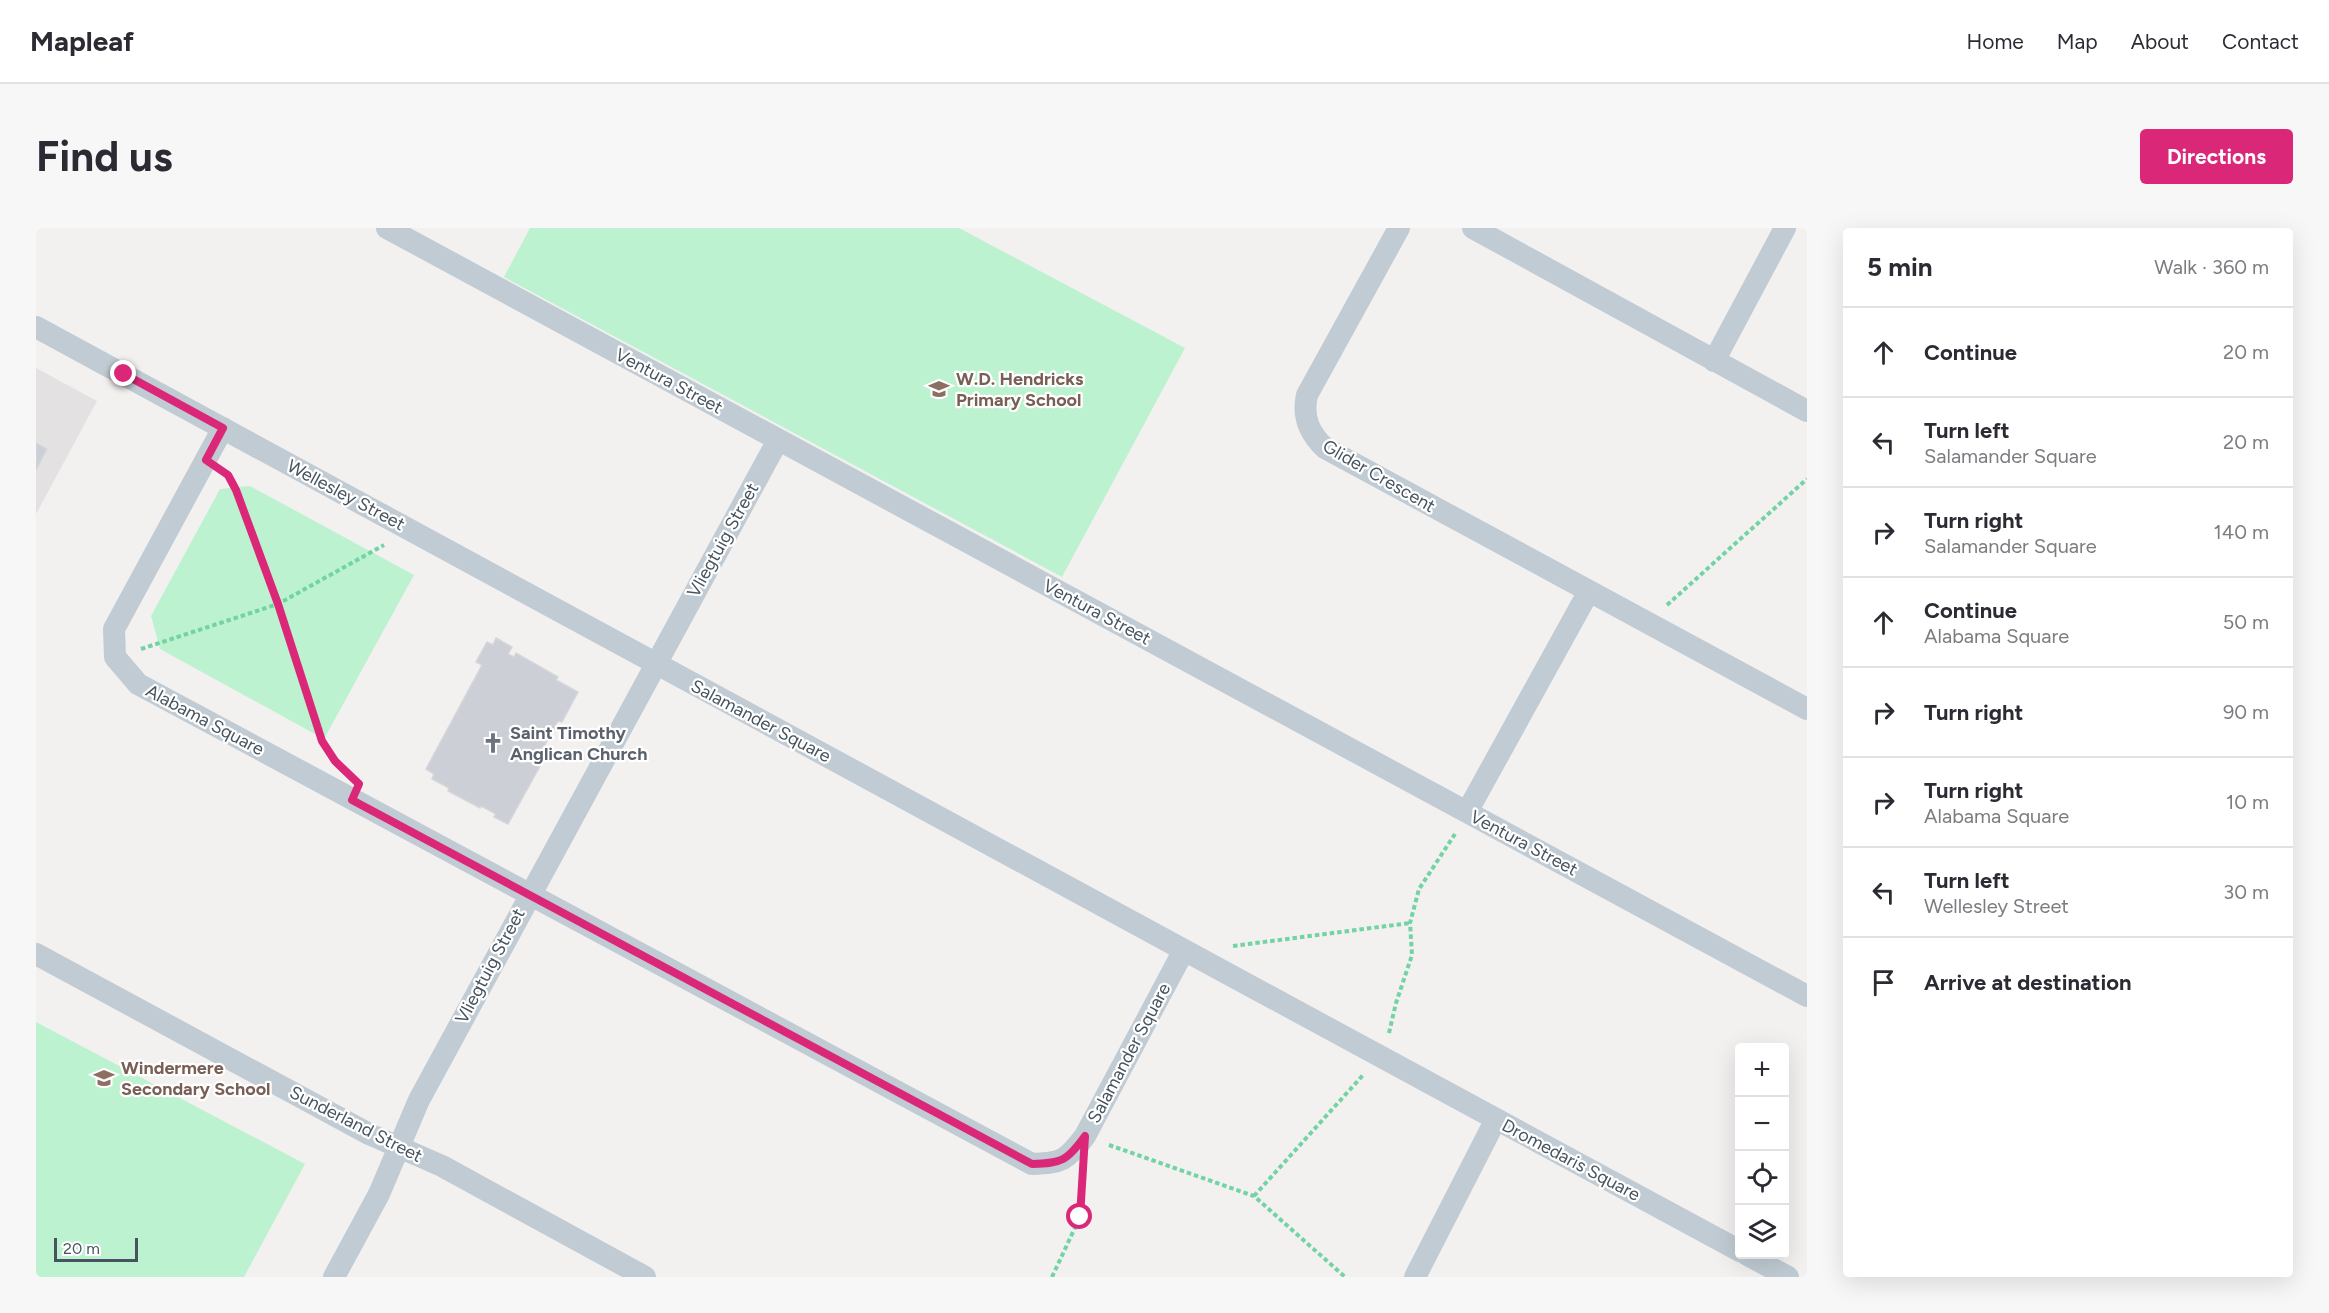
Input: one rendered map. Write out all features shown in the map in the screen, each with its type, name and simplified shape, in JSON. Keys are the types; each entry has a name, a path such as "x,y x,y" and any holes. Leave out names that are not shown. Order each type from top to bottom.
{"street":[{"name":"Ventura Street","path":"387,228 1807,996"},
{"name":"Glider Crescent","path":"1399,228 1311,386 1305,404 1308,428 1315,439 1325,448 1807,709"},
{"path":"1473,228 1807,411"},
{"path":"1714,361 1785,228"},
{"name":"Wellesley Street","path":"36,327 656,664"},
{"path":"115,657 114,629 223,428"},
{"name":"Vliegtuig Street","path":"334,1277 379,1194 419,1100 778,440"},
{"path":"1467,812 1589,591"},
{"name":"Alabama Square","path":"115,657 138,684 529,895"},
{"name":"Salamander Square","path":"656,664 1496,1119"},
{"name":"Salamander Square","path":"529,895 1032,1164 1057,1163 1073,1152 1085,1136 1184,950"},
{"name":"Sunderland Street","path":"36,954 369,1134 442,1167 645,1277"},
{"name":"Dromedaris Square","path":"1415,1277 1496,1119 1735,1248"},
{"path":"1755,1259 1788,1277"}],"path":[{"path":"206,460 228,475 236,490 278,604 322,741 335,761"},
{"path":"1651,624 1671,600 1807,479"},
{"path":"115,657 278,604 411,530"},
{"path":"1254,1196 1380,1056 1389,1036 1396,1004 1412,955 1410,923 1419,889 1451,842 1467,812"},
{"path":"1184,950 1410,923"},
{"path":"1052,1277 1080,1217 1085,1136 1254,1196 1345,1277"}],"shaded area":[{"path":"36,368 97,401 36,514"}],"green space":[{"name":"W.D. Hendricks Primary School","path":"530,228 959,228 1185,348 1062,577 504,277"},
{"path":"250,486 414,575 324,739 160,649 151,616 220,489"},
{"name":"Windermere Secondary School","path":"36,1022 305,1164 244,1277 36,1277"}],"building":[{"path":"36,443 47,449 36,470"},
{"name":"Saint Timothy Anglican Church","path":"496,638 512,647 508,654 514,657 516,653 558,677 556,680 578,692 562,722 558,721 535,763 540,766 508,824 494,817 496,814 448,791 449,788 432,779 434,774 426,769 482,665 476,662 487,642 493,645"}],"place":[{"name":"W.D. Hendricks Primary School","path":"939,389"},
{"name":"Saint Timothy Anglican Church","path":"493,743"},
{"name":"Windermere Secondary School","path":"104,1078"}],"route":[{"path":"124,374 223,428 206,460 228,475 236,490 278,604 322,741 335,761 359,784 352,800 1032,1164 1057,1163 1073,1152 1085,1136 1080,1217"}]}
